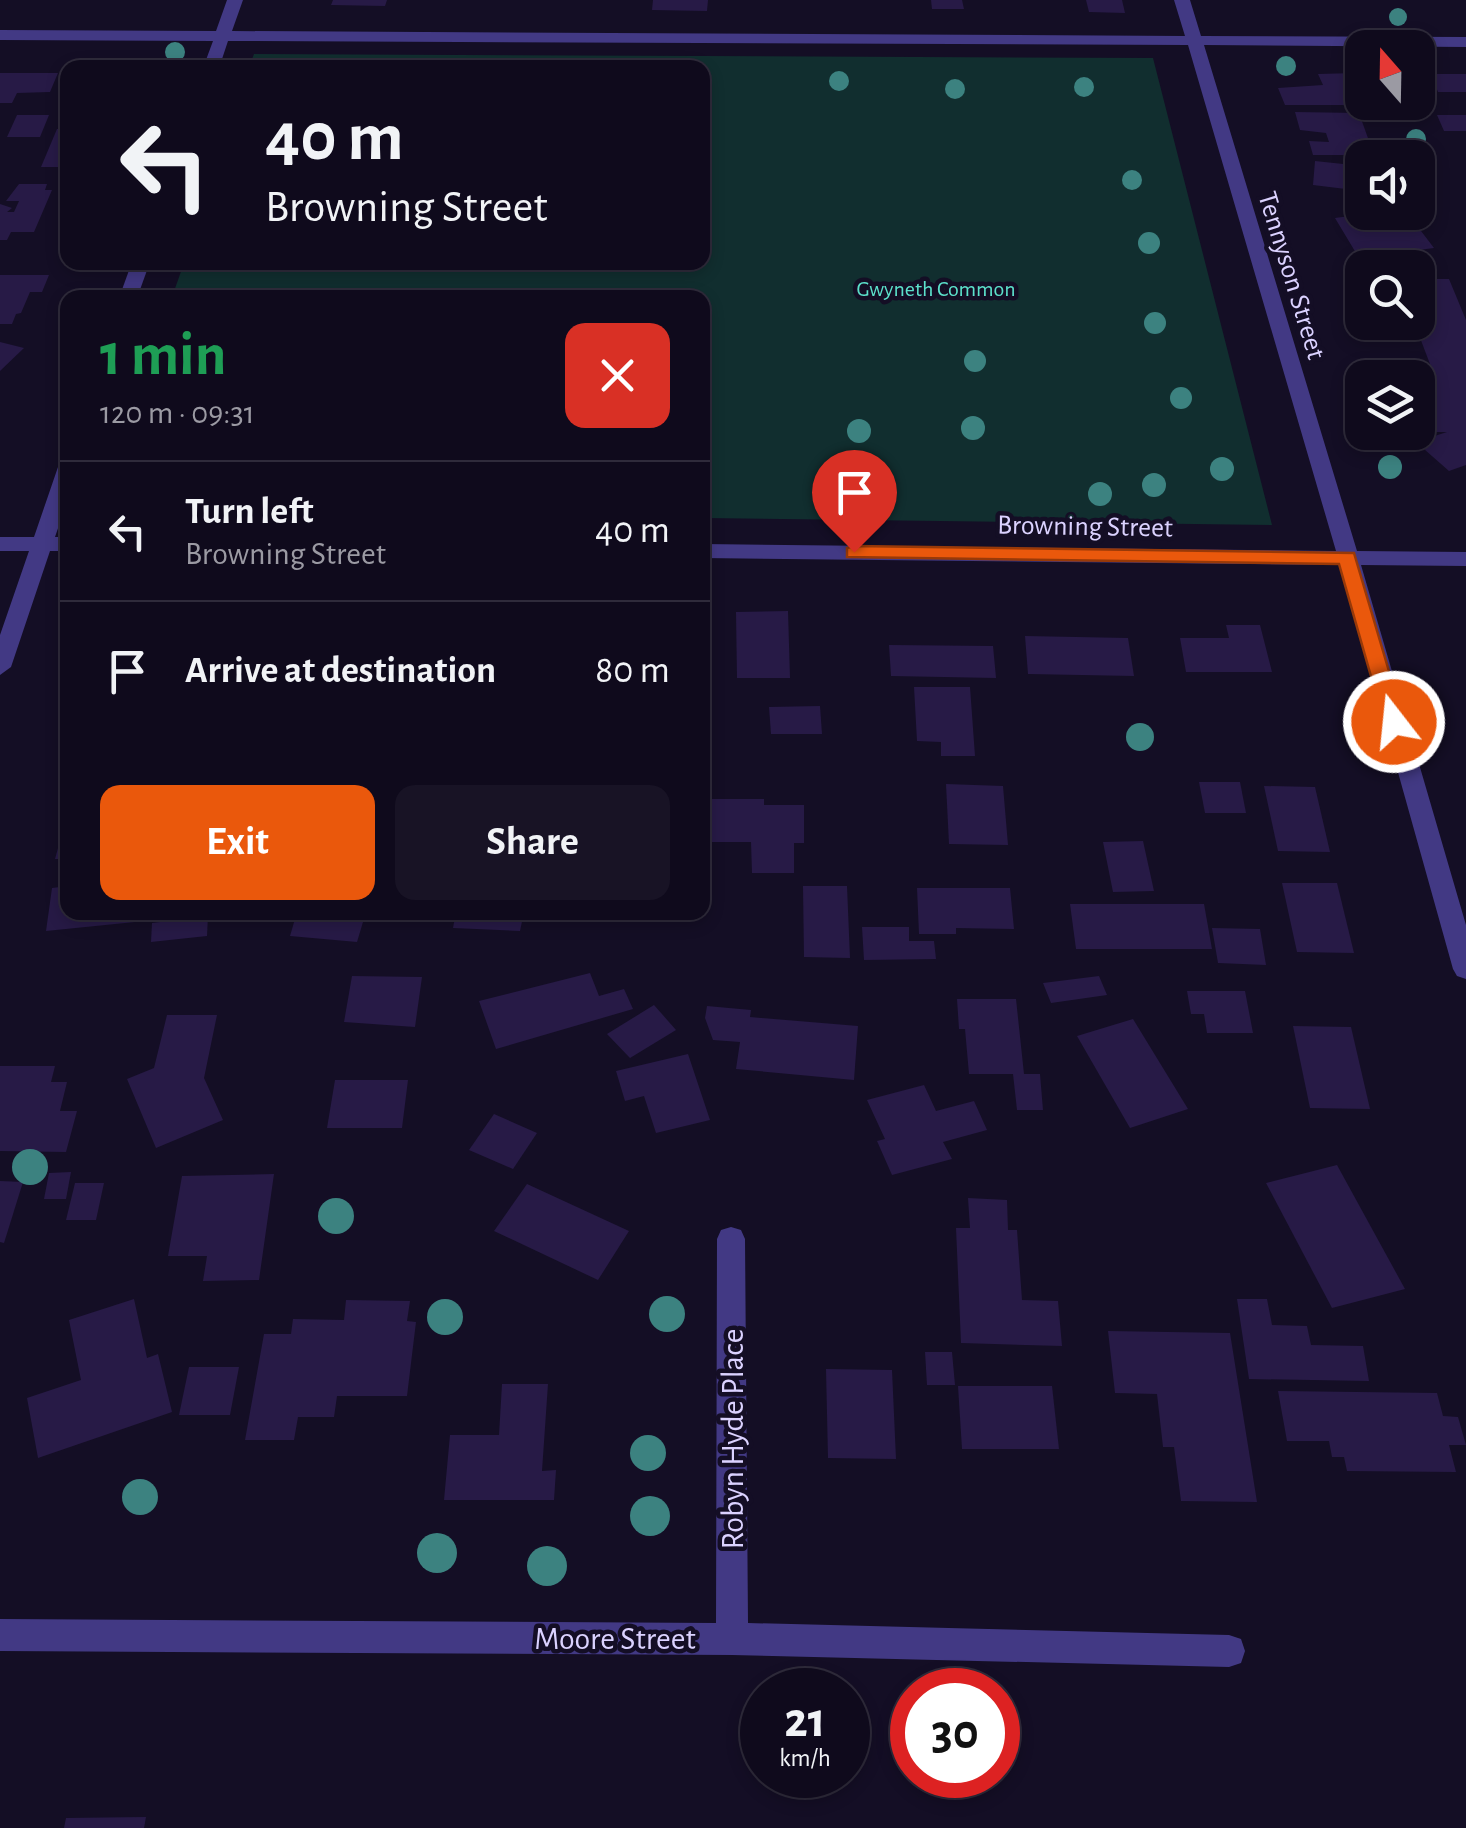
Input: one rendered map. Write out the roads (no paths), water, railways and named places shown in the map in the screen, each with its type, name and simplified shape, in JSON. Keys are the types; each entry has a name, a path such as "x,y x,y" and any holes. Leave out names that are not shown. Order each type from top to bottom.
{"street":[{"path":"214,60 235,0"},
{"name":"Tennyson Street","path":"1182,0 1466,969"},
{"path":"0,35 1466,42"},
{"path":"0,667 60,491"},
{"path":"0,544 60,544"},
{"name":"Browning Street","path":"710,551 1466,559"},
{"name":"Robyn Hyde Place","path":"731,1239 732,1638"},
{"name":"Moore Street","path":"0,1635 732,1638 1229,1651"}],"park label":[{"name":"Gwyneth Common","path":"936,288"}]}
